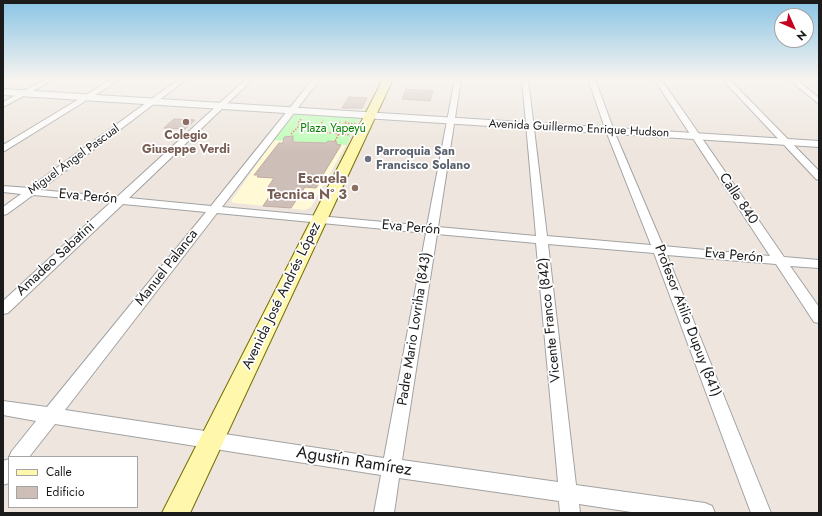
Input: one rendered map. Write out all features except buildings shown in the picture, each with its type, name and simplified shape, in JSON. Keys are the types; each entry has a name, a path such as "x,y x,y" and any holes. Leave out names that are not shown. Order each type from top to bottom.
{"main road":[{"name":"Avenida José Andrés López","path":"176,513 376,103"}],"street":[{"path":"3,149 80,103"},
{"name":"Miguel Ángel Pascual","path":"3,212 152,103"},
{"name":"Avenida Guillermo Enrique Hudson","path":"172,103 819,144"},
{"name":"Amadeo Sabatini","path":"3,309 225,103"},
{"name":"Manuel Palanca","path":"19,456 298,103"},
{"name":"Padre Mario Lovriha (843)","path":"384,513 453,103"},
{"name":"Vicente Franco (842)","path":"528,103 570,513"},
{"name":"Profesor Atilio Dupuy (841)","path":"600,103 659,250 761,513"},
{"name":"Calle 840","path":"673,103 819,318"},
{"path":"747,103 819,177"},
{"name":"Eva Perón","path":"3,189 431,230 819,264"},
{"name":"Agustín Ramírez","path":"3,408 392,468 568,492 705,513"}],"path":[{"path":"300,126 298,123 306,111"},
{"path":"317,131 328,113"},
{"path":"333,133 348,114"},
{"path":"335,141 348,114"},
{"path":"300,126 317,131 360,135"},
{"path":"291,134 300,126"}],"shaded area":[{"path":"274,140 346,145 311,207 305,210 234,203 231,201"}],"green space":[{"name":"Plaza Yapeyú","path":"295,113 360,117 346,145 274,140"}],"place":[{"name":"Colegio Giuseppe Verdi","path":"186,122"},
{"name":"Parroquia San Francisco Solano","path":"368,159"},
{"name":"Escuela Tecnica Nº 3","path":"355,188"}]}
